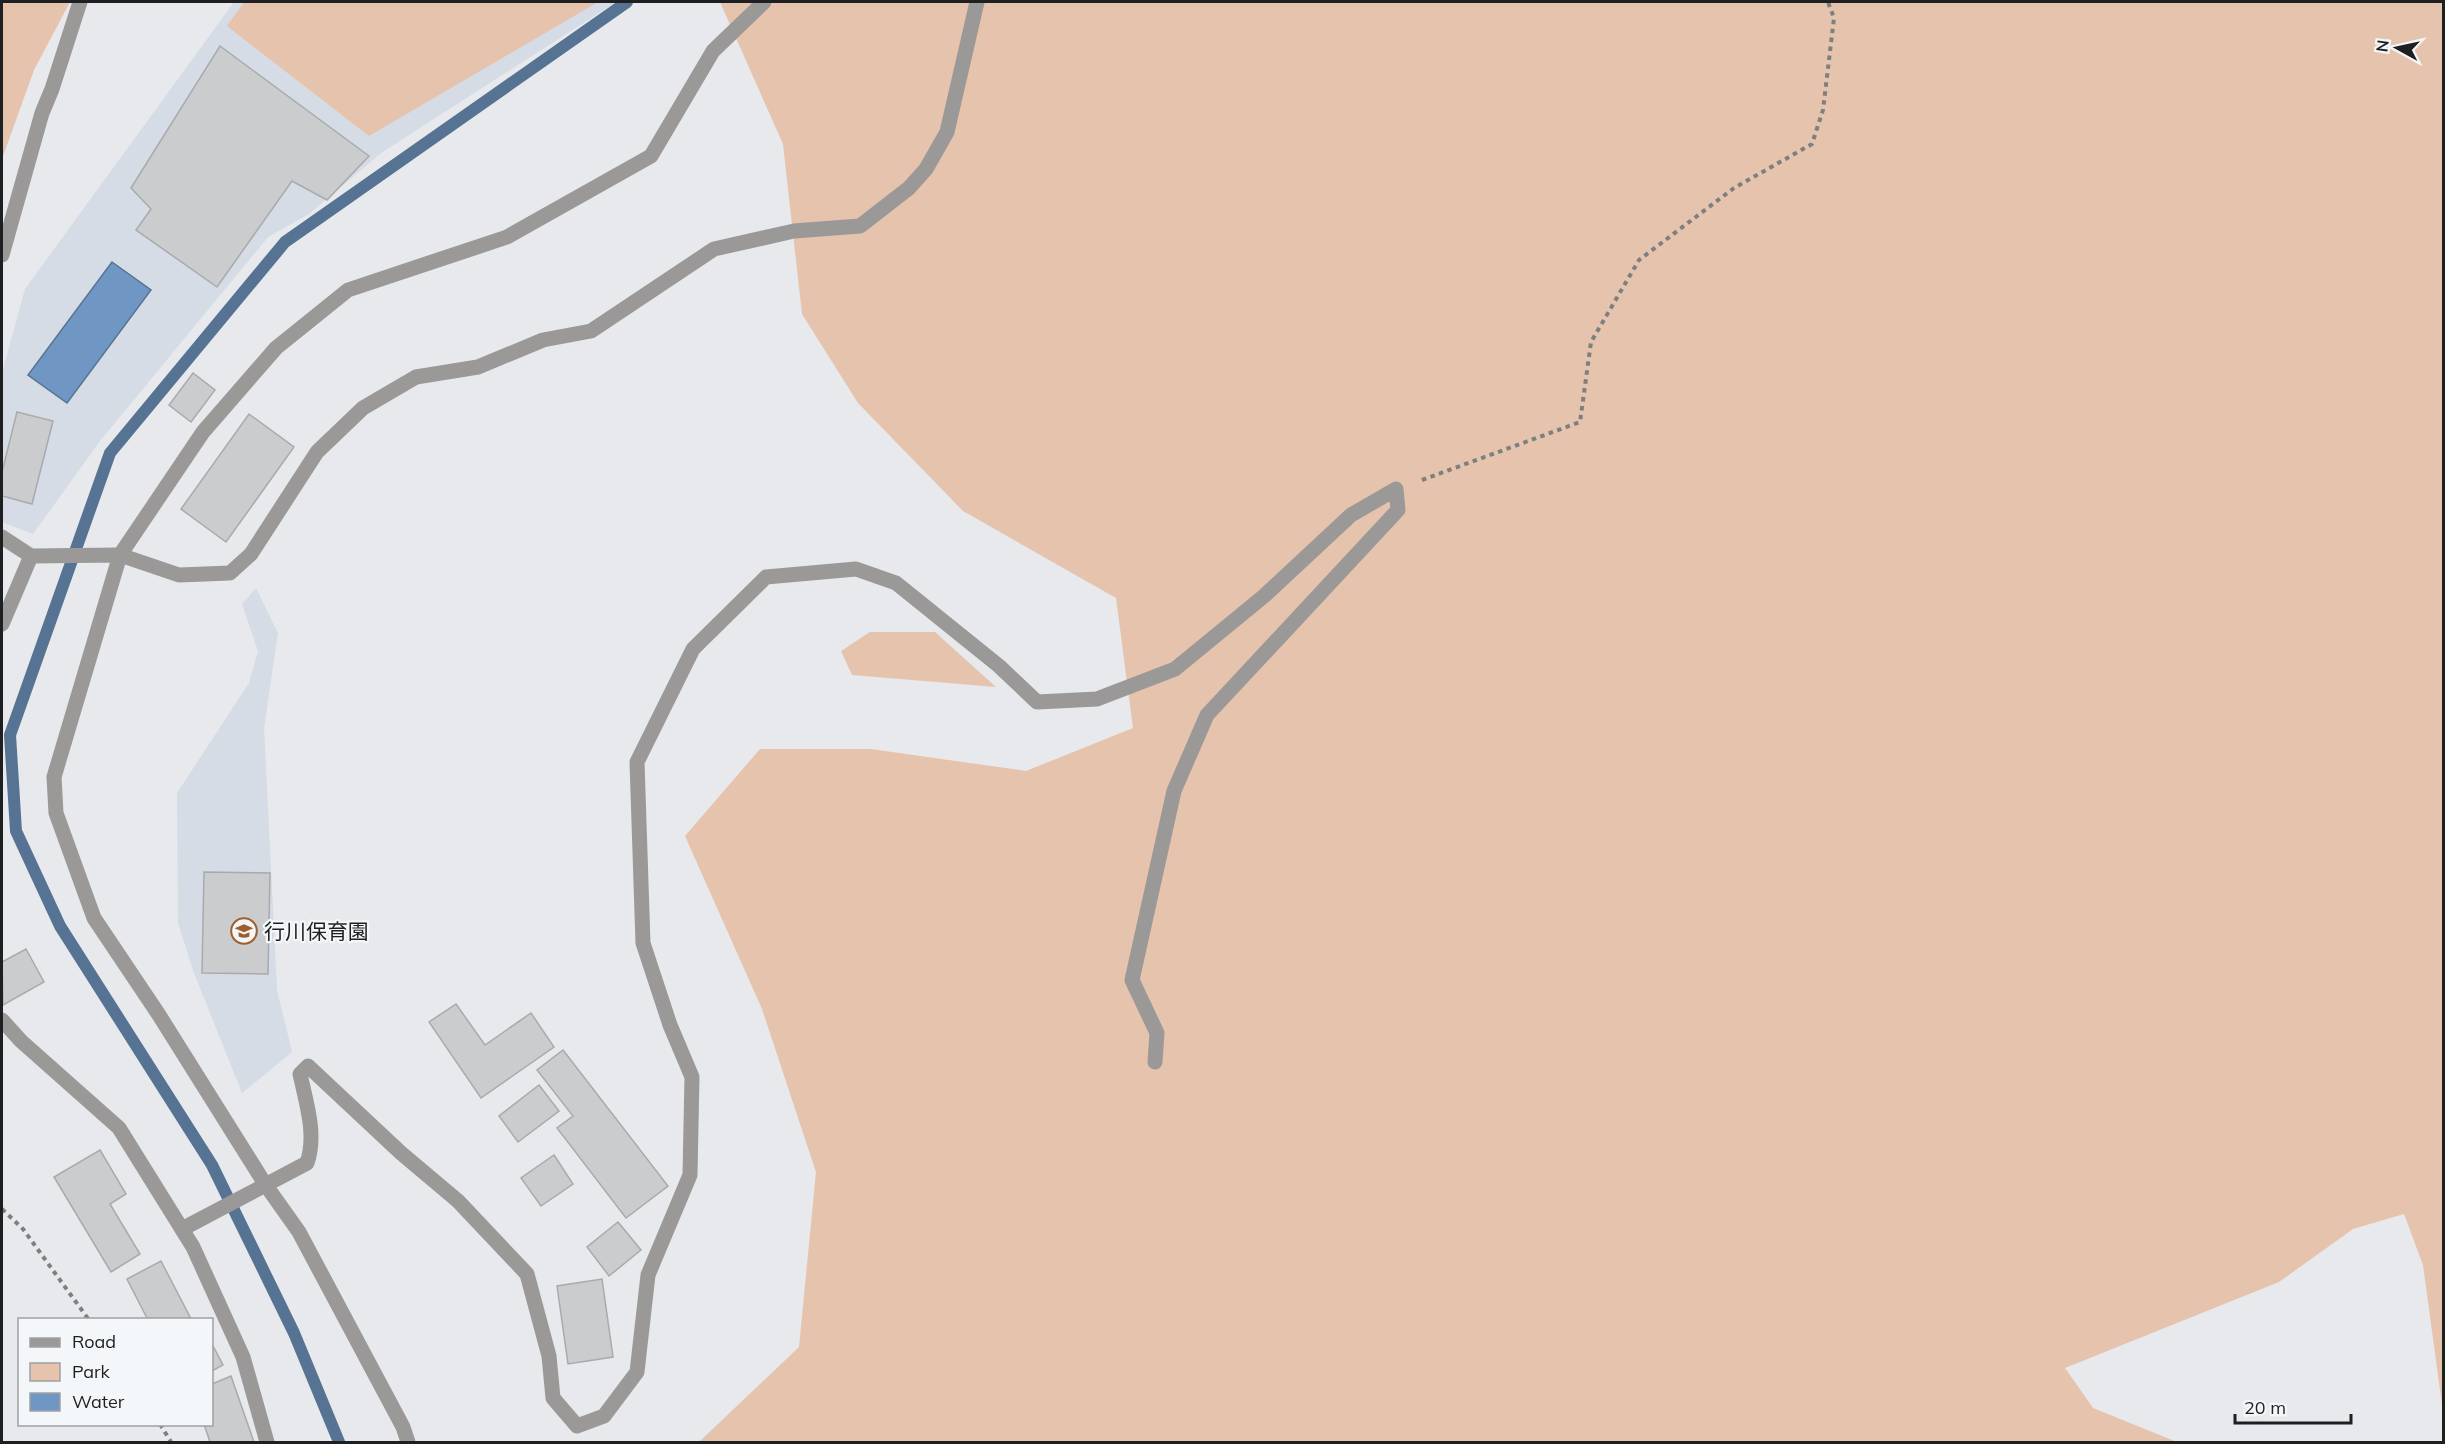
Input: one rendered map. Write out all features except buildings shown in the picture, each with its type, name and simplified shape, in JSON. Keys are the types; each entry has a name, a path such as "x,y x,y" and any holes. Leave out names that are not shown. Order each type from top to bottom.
{"street":[{"path":"2,255 42,113 80,2"},
{"path":"408,1443 403,1426 299,1232 265,1184 159,1015 94,918 56,813 54,777 120,555 203,432 276,348 348,291 507,237 651,156 712,51 764,2"},
{"path":"2,537 32,556 120,555 179,575 230,573 251,554 317,452 363,408 416,377 478,367 543,340 591,331 714,249 794,231 860,226 921,176 946,132 977,2"},
{"path":"182,1229 307,1163 312,1149 309,1117 300,1074 308,1066 401,1153 458,1201 527,1274 549,1356 553,1398 577,1425 604,1416 637,1372 648,1275 690,1175 692,1077 670,1025 643,943 637,762 693,649 766,577 856,569 896,583 999,666 1037,702 1097,699 1175,669 1264,596 1351,515 1396,489 1398,510 1207,716 1174,791 1132,980 1157,1033 1155,1062"},
{"path":"2,624 32,556"},
{"path":"2,1020 21,1041 118,1128 182,1229 212,1285 243,1357 267,1443"}],"path":[{"path":"1396,489 1580,422 1591,342 1639,260 1734,188 1812,144 1823,110 1834,18 1828,2"},
{"path":"2,1209 22,1229 88,1318"},
{"path":"161,1426 171,1443"}],"shaded area":[{"path":"234,2 616,2 381,153 309,214 268,237 100,441 33,534 2,522 2,373 25,289"},
{"path":"256,588 278,633 264,728 277,990 292,1052 242,1093 194,973 178,923 177,793 249,683 258,651 242,604"}],"green space":[{"path":"2,2 70,2 34,70 2,159"},
{"path":"244,2 598,2 369,136 227,26"},
{"path":"720,2 2443,2 2443,1412 2423,1265 2404,1214 2353,1229 2279,1282 2065,1368 2093,1408 2177,1442 699,1442 799,1347 816,1172 762,1009 685,836 760,749 871,749 1026,771 1133,728 1116,598 963,511 858,403 802,314 783,144"},
{"path":"870,632 935,632 996,687 852,675 841,651"}],"water":[{"path":"112,262 151,290 67,403 28,375"}],"waterway":[{"path":"339,1442 294,1333 212,1165 60,926 16,831 10,735 110,453 285,242 627,2"}],"place":[{"name":"行川保育園","path":"244,931"}]}
